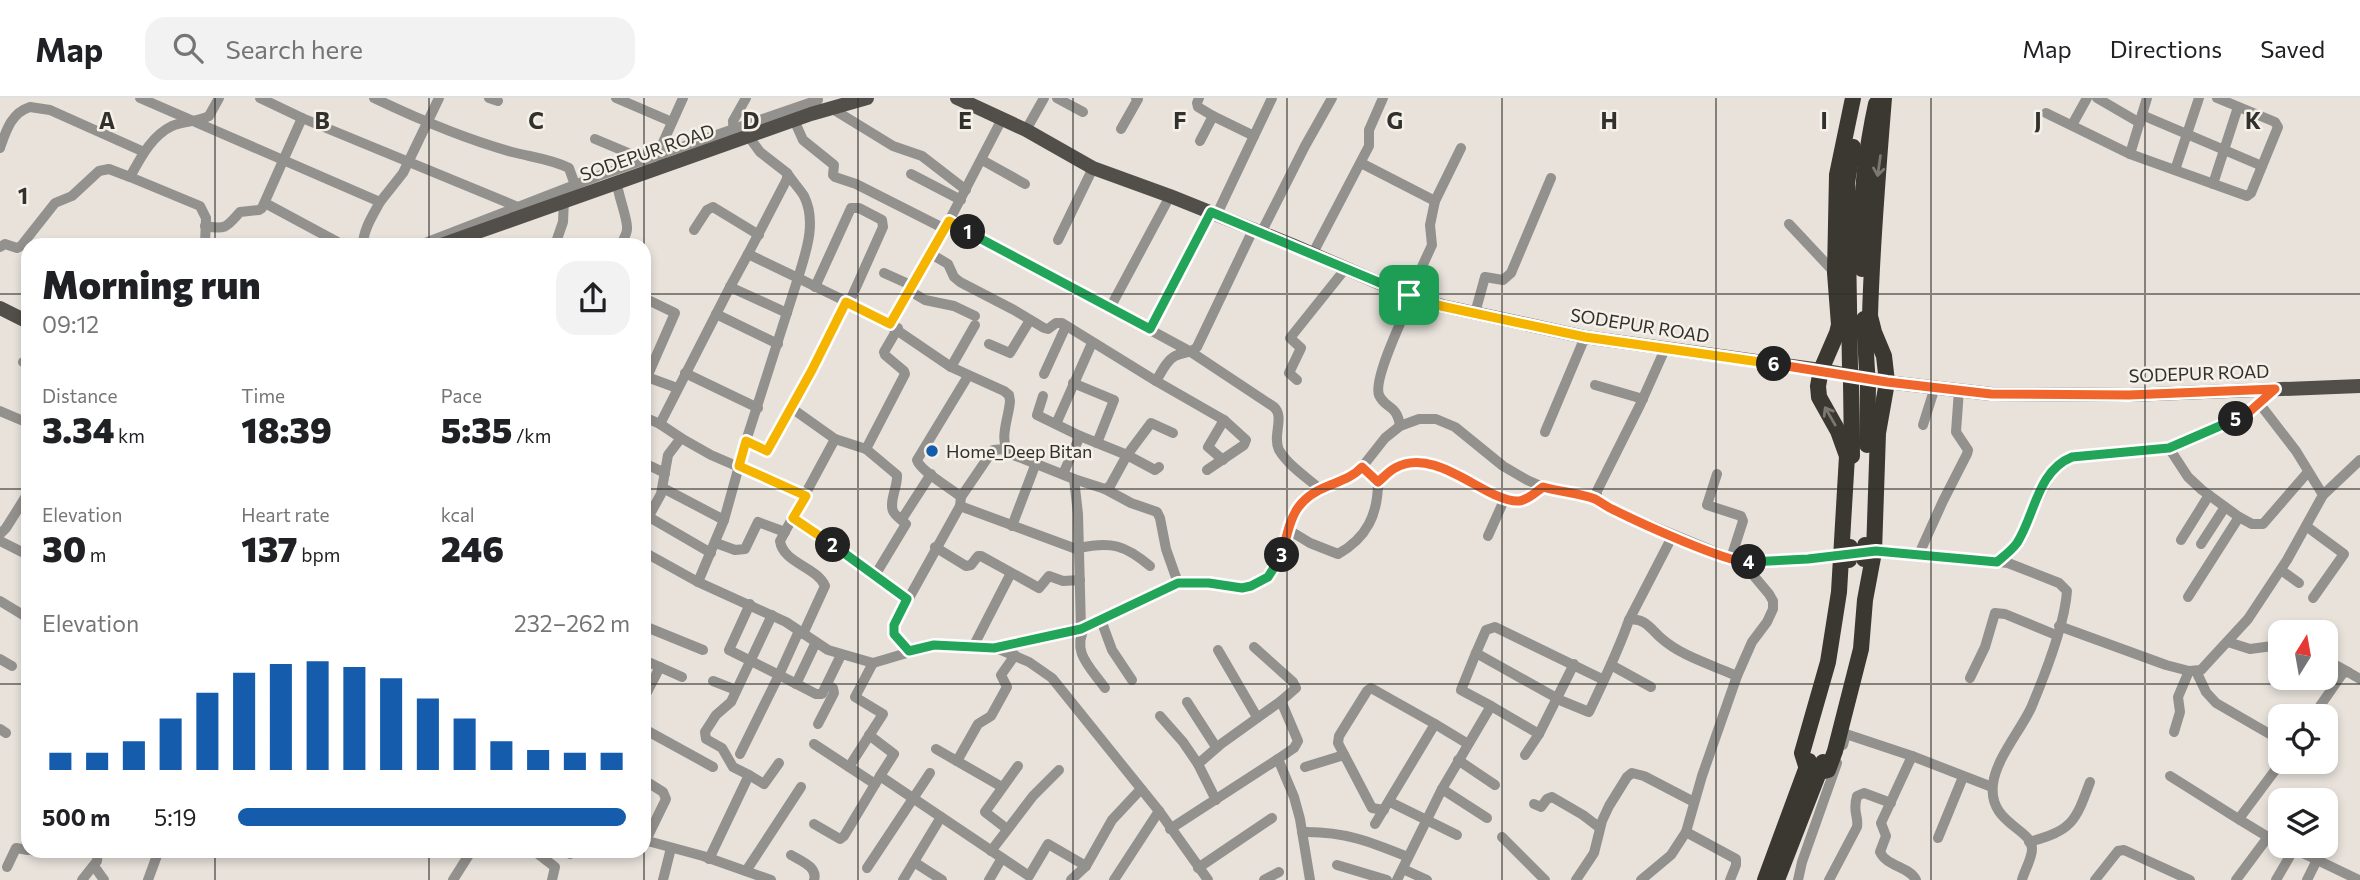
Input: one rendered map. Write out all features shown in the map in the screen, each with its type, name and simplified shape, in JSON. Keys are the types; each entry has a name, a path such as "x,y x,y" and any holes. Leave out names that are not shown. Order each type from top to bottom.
{"highway":[{"path":"1814,770 1828,770 1835,751 1861,649 1865,600 1847,456 1838,431 1819,397 1821,370 1839,325 1835,273 1837,175 1853,98"},
{"path":"1858,553 1853,507 1847,183 1863,98"},
{"path":"1858,553 1868,378 1860,232 1866,150 1877,98"},
{"path":"1777,880 1814,770 1837,670 1887,382 1884,356 1870,316 1874,199 1881,154 1884,98"},
{"path":"1765,880 1814,770"}],"main road":[{"name":"SODEPUR ROAD","path":"470,238 523,210 617,183 664,160 811,114 823,102 867,98"},
{"name":"SODEPUR ROAD","path":"957,98 1026,130 1093,168 1214,213 1411,296 1441,306 1585,337 1821,370 1887,382 1991,394 2129,395 2360,386"},
{"path":"0,308 21,318"}],"street":[{"path":"140,98 380,202"},
{"path":"130,177 144,152 159,134 172,126 209,116 219,98"},
{"path":"260,98 523,210"},
{"path":"374,98 428,122 510,152 559,162 569,167 575,184"},
{"path":"364,238 380,202 408,163 439,98"},
{"path":"616,98 672,122"},
{"path":"441,238 523,210 575,184 645,160 664,160 661,147 683,98"},
{"path":"1026,130 1044,98"},
{"path":"1057,98 1083,112"},
{"path":"1121,130 1137,98"},
{"path":"1199,98 1198,107 1254,136"},
{"path":"1150,329 1214,213 1272,98"},
{"path":"1156,381 1175,356 1191,352 1202,337 1257,231 1332,98"},
{"path":"1313,253 1370,144 1369,130 1383,98"},
{"path":"2072,125 2087,98"},
{"path":"2097,98 2141,119 2187,134 2262,166"},
{"path":"2130,153 2147,98"},
{"path":"2175,170 2199,98"},
{"path":"2046,113 2130,153 2246,196 2251,193 2277,132 2277,124 2217,98"},
{"path":"698,582 724,520 746,441 788,313 807,245 810,219 808,205 802,193 787,173 739,136 733,121 742,99"},
{"path":"739,136 823,102 893,146 922,156 966,190"},
{"path":"0,148 14,116 30,107 50,110 144,152"},
{"path":"2213,184 2226,151 2238,107"},
{"path":"1200,141 1213,116"},
{"path":"205,226 223,228 240,212 259,211 302,118"},
{"path":"866,449 905,374 884,352 894,326 911,288 961,201 1002,119"},
{"path":"794,120 803,140 834,165 835,177 947,225 1150,329 1191,352 1278,411 1275,436 1278,448 1320,489"},
{"path":"595,139 645,160"},
{"path":"1400,426 1397,411 1382,399 1378,386 1391,345 1432,244 1430,225 1435,201 1461,148"},
{"path":"982,160 1025,184"},
{"path":"1361,163 1435,201"},
{"path":"1058,240 1093,168"},
{"path":"27,238 55,203 72,196 99,171 110,169 196,204 203,210 205,238"},
{"path":"660,424 785,184 787,173"},
{"path":"911,174 961,201"},
{"path":"1475,313 1485,277 1503,280 1511,273 1551,178"},
{"path":"617,183 627,225 624,238"},
{"path":"1110,308 1170,196"},
{"path":"557,238 563,222 564,200"},
{"path":"265,203 330,238"},
{"path":"694,230 707,210 713,207 759,235"},
{"path":"746,441 767,451 847,303 884,224 882,220 856,207 850,208 815,287"},
{"path":"1789,224 1835,273"},
{"path":"0,247 5,244 14,248 21,246"},
{"path":"748,254 894,326 951,367 1004,391 1010,401 1005,449 1011,454 1105,489 1131,503 1157,512 1178,583"},
{"path":"931,254 948,264 956,280 1048,329 1059,322 1224,420 1247,442 1207,470"},
{"path":"1297,380 1289,373 1301,348 1290,338 1346,268"},
{"path":"884,273 911,288 925,300 954,306 975,320 951,367"},
{"path":"730,287 788,313"},
{"path":"651,301 673,311 675,317 651,366"},
{"path":"716,314 778,344"},
{"path":"989,344 1010,353 1030,320"},
{"path":"1044,374 1066,326"},
{"path":"1545,432 1585,337"},
{"path":"1056,424 1092,342"},
{"path":"1597,500 1597,491 1665,348"},
{"path":"685,373 758,408"},
{"path":"968,376 917,460 919,466 960,502 1012,526 1079,549 1104,544 1117,546 1135,554 1150,566"},
{"path":"651,378 677,388"},
{"path":"1073,383 1114,400 1097,443"},
{"path":"1595,385 1643,399"},
{"path":"1923,425 1935,387"},
{"path":"1997,562 2017,543 2053,469 2060,463 2072,457 2169,448 2248,413 2275,389"},
{"path":"1919,554 1968,454 1956,432 1959,390"},
{"path":"1042,397 1037,415 1155,470 1159,467"},
{"path":"2259,403 2297,450 2323,495"},
{"path":"790,407 835,439 866,449 897,475 898,483 892,509 906,524 874,577"},
{"path":"0,411 21,420"},
{"path":"651,556 698,582 772,615 841,655 873,663 934,645 994,648 1083,628 1178,583 1209,583 1242,588 1258,583 1275,568 1295,510 1306,497 1345,479 1362,467 1385,438 1400,426 1419,419 1436,419 1455,427 1503,467 1543,487 1597,500 1614,510 1743,563 1858,553 1919,554 2008,563 2065,588 2067,593 2058,631 2031,708 1994,774 1992,788 1999,814 2021,832 2032,849 2022,880"},
{"path":"651,420 711,455 806,496"},
{"path":"1223,460 1208,447 1224,420"},
{"path":"1105,489 1110,486 1127,455 1151,422 1172,433"},
{"path":"1080,436 1068,477 1078,514 1083,628 1079,640 1080,651 1105,688"},
{"path":"651,511 663,488 668,455 681,438"},
{"path":"740,754 825,586 821,578 783,550 780,541 835,439"},
{"path":"2169,448 2188,477 2208,495 2252,524 2263,524 2308,472"},
{"path":"909,651 894,634 894,625 960,502 993,450 1005,449"},
{"path":"1970,678 1995,613 2166,665 2192,671 2201,670 2248,619 2281,570 2323,495 2360,460"},
{"path":"1378,482 1395,468 1410,462 1426,463 1518,502 1543,487"},
{"path":"1012,526 1036,463"},
{"path":"651,466 664,473"},
{"path":"1287,529 1310,543 1338,554 1361,537 1373,516 1378,494 1378,482 1362,467"},
{"path":"902,519 931,474"},
{"path":"1717,474 1707,505 1741,516 1743,521 1731,558"},
{"path":"663,488 724,520"},
{"path":"2181,540 2208,495"},
{"path":"1488,536 1505,498"},
{"path":"0,534 21,504"},
{"path":"2201,544 2225,507"},
{"path":"2188,597 2239,517"},
{"path":"793,518 907,599"},
{"path":"651,523 713,548 735,550 745,549 758,522 785,533"},
{"path":"2306,526 2344,554 2313,598"},
{"path":"1476,653 1589,712 1629,620 1673,535"},
{"path":"0,541 21,552"},
{"path":"935,547 966,566 981,556 1039,588 1049,576 1063,581 1080,579"},
{"path":"1641,880 1671,855 1686,832 1737,676 1752,642 1768,622 1773,609 1769,594 1743,563"},
{"path":"2281,570 2299,583"},
{"path":"973,647 1012,573"},
{"path":"0,601 21,614"},
{"path":"750,604 729,650 816,694 822,694 841,655"},
{"path":"696,758 706,739 705,732 736,690 772,615"},
{"path":"1629,620 1636,619 1648,624 1663,640 1693,657 1737,676"},
{"path":"1101,620 1112,650 1132,680"},
{"path":"1539,734 1461,691 1486,629 1495,627 1605,680"},
{"path":"651,629 703,650"},
{"path":"796,684 816,642"},
{"path":"2228,642 2250,649 2268,647"},
{"path":"1198,764 1216,747 1295,691 1296,685 1254,647"},
{"path":"994,648 1015,655 1052,678 1159,811 1203,876 1272,818"},
{"path":"1219,650 1257,718"},
{"path":"957,761 978,724 991,716 1007,687 1001,676 1015,655"},
{"path":"0,659 12,666"},
{"path":"651,663 682,677"},
{"path":"849,767 883,714 855,697 873,663"},
{"path":"1525,755 1539,734 1574,664"},
{"path":"1611,665 1651,687"},
{"path":"651,684 660,667"},
{"path":"2338,667 2360,679"},
{"path":"2174,732 2180,712 2178,703 2181,687 2192,671"},
{"path":"2192,671 2210,699 2268,733"},
{"path":"2321,704 2343,673 2348,672"},
{"path":"713,681 736,690"},
{"path":"818,724 834,693 833,688 827,685"},
{"path":"1457,835 1426,819 1387,806 1372,808 1338,743 1339,736 1371,688 1468,744"},
{"path":"1170,829 1294,748 1298,741 1297,736 1281,701"},
{"path":"1187,702 1216,747"},
{"path":"1397,880 1442,789 1491,706"},
{"path":"1160,716 1198,764 1216,800"},
{"path":"1375,824 1435,724"},
{"path":"651,733 713,767"},
{"path":"1798,880 1846,734 1912,755 1992,788"},
{"path":"814,824 840,839 844,836 894,754 869,735"},
{"path":"706,739 722,748 733,767 764,784 779,763"},
{"path":"814,744 849,767 913,798 1028,878 1048,844 1086,866"},
{"path":"936,749 1002,787"},
{"path":"1305,767 1344,755"},
{"path":"1912,755 1881,823 1886,836 1880,852 1881,856 1912,874 1916,880"},
{"path":"1278,759 1294,797 1310,880"},
{"path":"1458,760 1495,785"},
{"path":"1007,829 985,812 1018,766"},
{"path":"991,851 1033,796 1059,770"},
{"path":"867,869 929,773"},
{"path":"1576,880 1594,853 1609,806 1632,773 1644,776 1694,802"},
{"path":"2240,820 2272,774"},
{"path":"709,859 749,775"},
{"path":"2170,776 2268,836"},
{"path":"1938,838 1963,777"},
{"path":"2029,842 2054,835 2068,826 2090,782"},
{"path":"651,784 663,792 666,799 651,828"},
{"path":"746,871 801,787"},
{"path":"1070,880 1086,866 1112,820 1141,789"},
{"path":"1442,789 1487,818"},
{"path":"1829,880 1857,827 1854,808 1857,796 1864,793 1891,803"},
{"path":"1534,804 1541,807 1552,797 1600,828"},
{"path":"1114,880 1159,811"},
{"path":"903,880 941,817"},
{"path":"1302,832 1327,831 1350,835 1408,857"},
{"path":"1686,832 1736,859 1730,880"},
{"path":"1502,837 1545,880"},
{"path":"2236,880 2268,838"},
{"path":"651,842 771,880"},
{"path":"7,867 16,848 21,849"},
{"path":"663,880 671,848"},
{"path":"2095,880 2118,851 2124,849 2190,880"},
{"path":"791,855 814,870 814,880"},
{"path":"82,880 97,858"},
{"path":"148,880 156,858"},
{"path":"453,880 467,858"},
{"path":"543,858 555,867 552,880"},
{"path":"989,880 1002,858"},
{"path":"2276,880 2285,858"},
{"path":"2313,858 2359,880"},
{"path":"2307,880 2317,860"},
{"path":"914,862 942,880"},
{"path":"1337,865 1387,880"},
{"path":"94,866 104,880"},
{"path":"1403,869 1427,880"},
{"path":"1264,880 1279,872"}],"place":[{"name":"Home_Deep Bitan","path":"932,451"}],"route":[{"path":"1211,212 1409,295 1441,306 1585,337 1821,370 1887,382 1991,394 2129,395 2275,389 2248,413 2169,448 2072,457 2065,460 2053,469 2017,543 1997,562 1876,551 1743,563 1614,510 1597,500 1543,487 1518,502 1494,494 1441,468 1410,462 1395,468 1378,482 1362,467 1345,479 1306,497 1290,521 1275,568 1268,577 1258,583 1242,588 1209,583 1178,583 1081,629 994,648 934,645 909,651 894,634 894,625 907,599 793,518 806,496 739,466 746,441 767,451 831,335 846,302 890,324 949,221 1150,329 1211,212"}]}
